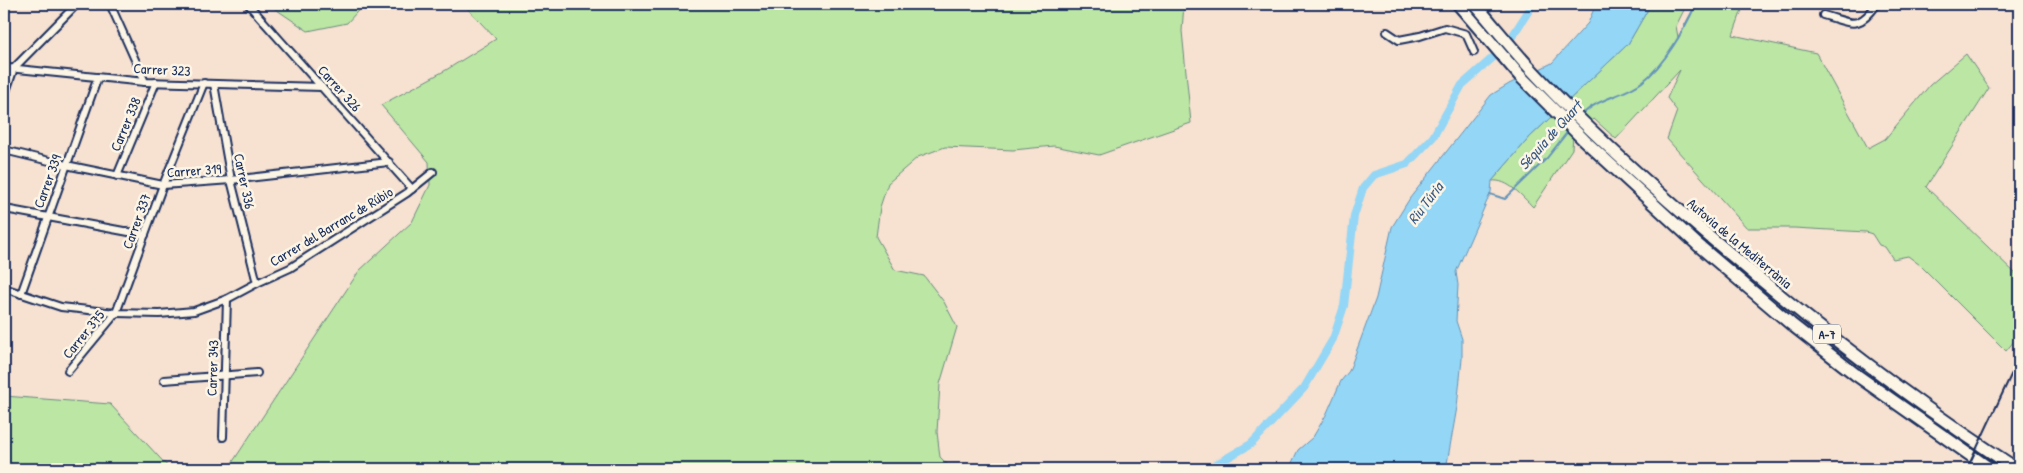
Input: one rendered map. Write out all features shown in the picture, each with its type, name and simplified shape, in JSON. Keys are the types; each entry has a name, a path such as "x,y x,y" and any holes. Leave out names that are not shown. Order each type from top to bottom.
{"highway":[{"name":"Autovia de la Mediterrània","path":"1458,4 1520,76 1584,140 1698,245 1791,324 1855,374 1990,469"},
{"name":"Autovia de la Mediterrània","path":"1475,4 1530,67 1594,133 1648,183 1813,323 1931,411 2017,469"}],"street":[{"path":"4,97 14,68 77,4"},
{"path":"110,4 145,82"},
{"name":"Carrer 326","path":"248,4 412,189"},
{"path":"1823,15 1852,24 1868,18 1877,4"},
{"path":"1387,32 1399,40 1445,28 1466,34 1474,52"},
{"name":"Carrer 323","path":"4,64 8,68 145,82 322,87"},
{"name":"Carrer 339","path":"21,294 98,77"},
{"name":"Carrer 338","path":"117,176 156,82"},
{"name":"Carrer 337","path":"116,313 163,185 204,83"},
{"name":"Carrer 336","path":"214,84 231,180 256,283"},
{"name":"Carrer 319","path":"4,150 66,166 163,185 231,180 388,162"},
{"name":"Carrer del Barranc de Rúbio","path":"4,288 61,307 116,313 160,314 194,310 227,299 297,264 412,189 433,172"},
{"path":"5,209 145,235"},
{"name":"Carrer 343","path":"223,437 227,299"},
{"name":"Carrer 375","path":"68,371 116,313"},
{"path":"164,380 257,373"}],"green space":[{"path":"268,4 364,4 347,23 308,31"},
{"path":"463,4 1184,4 1182,31 1191,123 1099,155 1054,146 1013,150 945,147 918,157 888,183 880,207 876,237 895,270 924,276 944,302 957,327 940,384 937,432 940,457 952,469 228,469 359,271 412,222 430,185 429,162 381,105 446,70 496,39"},
{"path":"1651,4 1687,4 1676,26 1678,37 1696,4 1744,4 1733,35 1816,53 1868,148 1885,139 1930,85 1966,54 1989,88 1926,187 2019,277 2019,335 2006,351 1920,265 1908,256 1893,259 1885,247 1879,245 1872,234 1866,232 1794,228 1747,228 1667,139 1677,111 1667,98 1680,70 1616,139 1594,119 1573,135 1572,149 1533,207 1509,185 1492,181 1530,137 1628,44"},
{"path":"4,396 110,404 170,469 4,469"}],"water":[{"name":"Riu Túria","path":"1596,4 1651,4 1628,44 1530,137 1492,181 1491,192 1456,272 1458,285 1456,321 1462,339 1462,359 1457,407 1446,469 1289,469 1298,450 1313,437 1326,415 1341,381 1349,371 1376,298 1392,227 1410,198 1491,95 1552,63 1588,23"}],"waterway":[{"path":"1208,469 1251,444 1304,388 1333,339 1344,306 1354,216 1363,188 1374,175 1407,164 1433,137 1462,85 1506,46 1533,4"},
{"name":"Séquia de Quart","path":"1582,115 1596,104 1635,87 1650,75 1666,57 1696,4"},
{"name":"Séquia de Quart","path":"1490,194 1505,199 1547,158 1569,130"}],"railway":[{"path":"1967,469 2019,358"}]}
